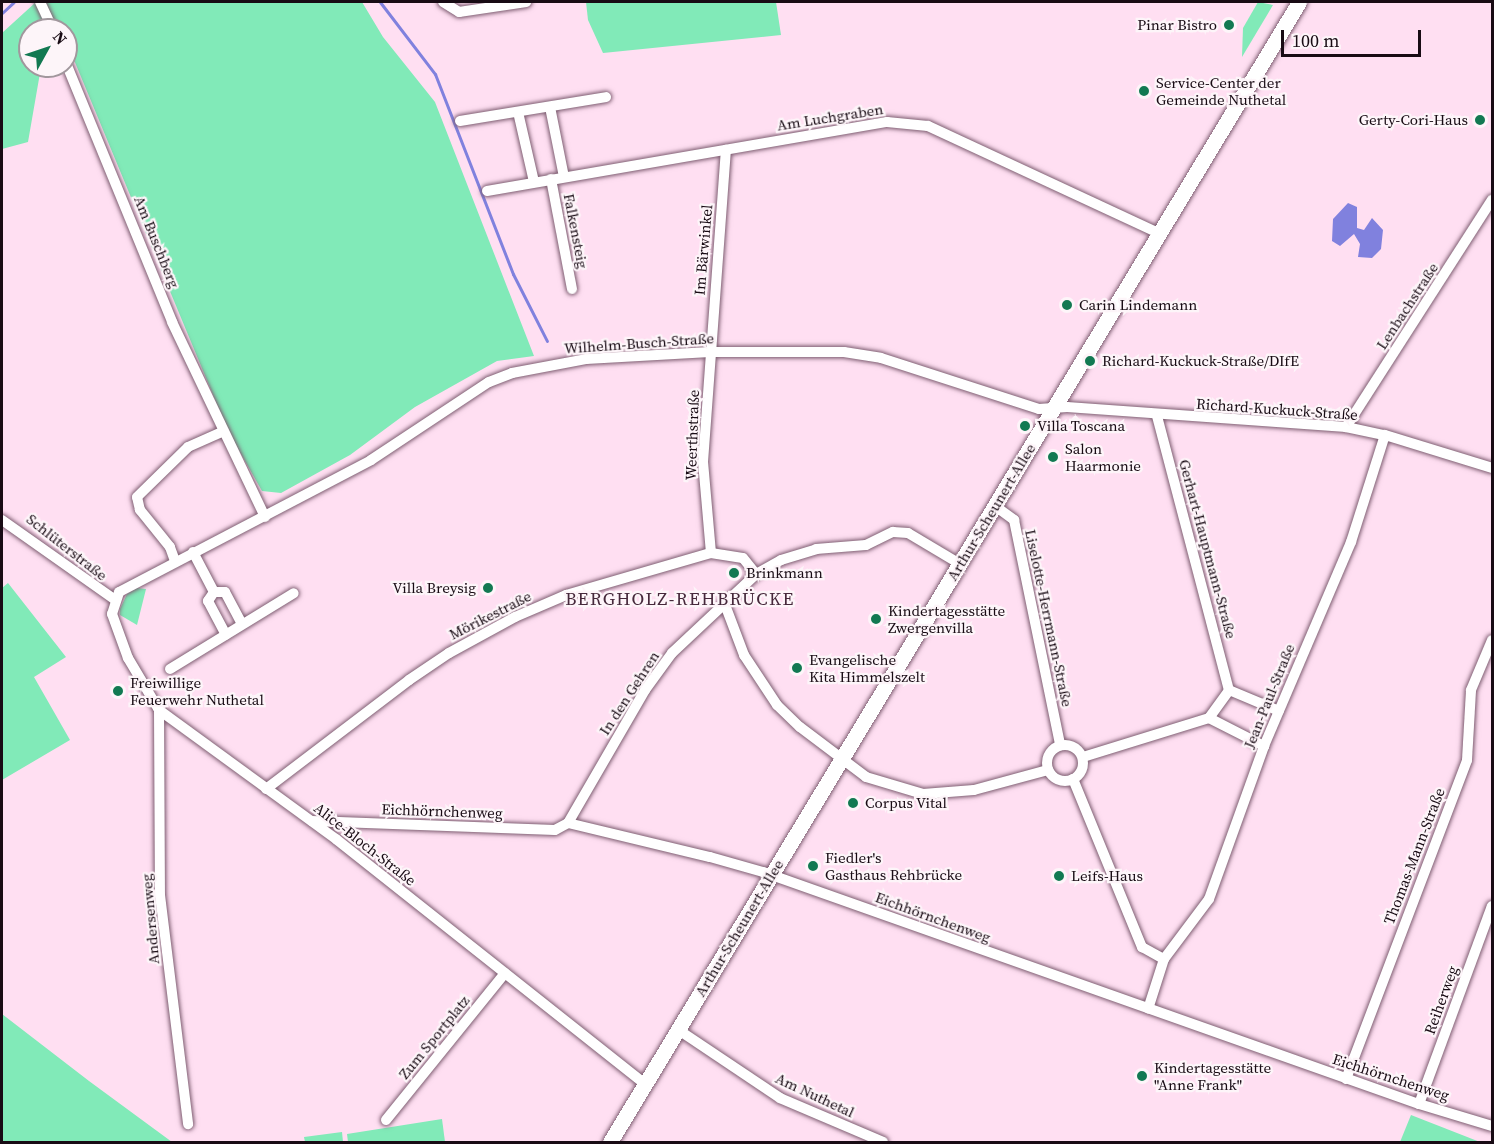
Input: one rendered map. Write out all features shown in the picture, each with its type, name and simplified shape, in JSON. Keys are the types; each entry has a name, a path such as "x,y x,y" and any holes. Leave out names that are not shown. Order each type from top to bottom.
{"main road":[{"name":"Arthur-Scheunert-Allee","path":"610,1143 1299,2"}],"street":[{"path":"40,2 47,18"},
{"path":"443,2 459,12 526,2"},
{"name":"Am Buschberg","path":"72,78 172,322 222,432 265,517"},
{"path":"460,121 606,97"},
{"path":"550,107 564,177"},
{"path":"518,112 534,182"},
{"name":"Am Luchgraben","path":"487,191 887,122 928,126 1159,233"},
{"name":"Im Bärwinkel","path":"710,352 726,150"},
{"name":"Falkensteig","path":"551,179 572,289"},
{"name":"Lenbachstraße","path":"1346,428 1492,200"},
{"name":"Wilhelm-Busch-Straße","path":"114,599 126,585 265,517 370,460 466,395 512,373 586,359 710,352 844,352 881,358 1020,405 1054,409"},
{"name":"Weerthstraße","path":"710,352 703,462 711,553"},
{"name":"Richard-Kuckuck-Straße","path":"1054,409 1346,428 1385,435 1492,468"},
{"name":"Gerhart-Hauptmann-Straße","path":"1157,416 1229,690"},
{"path":"175,561 170,547 140,510 137,497 188,447 222,432"},
{"name":"Jean-Paul-Straße","path":"1164,959 1209,899 1264,746 1351,542 1385,435"},
{"name":"Liselotte-Herrmann-Straße","path":"995,506 1014,520 1060,745"},
{"name":"Schlüterstraße","path":"2,520 114,599"},
{"name":"In den Gehren","path":"568,823 645,690 672,653 756,574 781,560 827,547 866,545 893,532 908,533 960,564"},
{"path":"193,552 214,592"},
{"name":"Mörikestraße","path":"267,789 409,680 449,653 515,617 587,588 711,553 742,558 756,574"},
{"path":"214,592 225,592 242,624"},
{"path":"214,592 208,601 226,634"},
{"path":"170,669 294,593"},
{"name":"Alice-Bloch-Straße","path":"114,599 112,614 128,658 159,710 312,821 645,1084"},
{"path":"724,602 757,678 800,727 866,777 923,794 974,790 1048,770"},
{"name":"Thomas-Mann-Straße","path":"1346,1079 1467,760 1471,690 1492,640"},
{"path":"1083,757 1209,718 1229,690 1279,711"},
{"name":"Andersenweg","path":"159,710 160,895 188,1124"},
{"path":"1209,718 1264,746"},
{"path":"1060,745 1074,747 1083,757 1082,770 1073,779 1058,780 1048,770 1049,754 1060,745"},
{"path":"1073,779 1142,947 1164,959 1148,1009"},
{"name":"Eichhörnchenweg","path":"312,821 555,830 568,823 771,875 1346,1079 1492,1126"},
{"name":"Reiherweg","path":"1419,1104 1492,906"},
{"name":"Zum Sportplatz","path":"386,1120 505,973"},
{"name":"Am Nuthetal","path":"677,1029 780,1098 883,1143"}],"green space":[{"path":"36,2 362,2 383,37 435,102 534,356 497,361 415,407 350,455 281,493 262,491 228,431 78,70 78,18 18,18"},
{"path":"586,2 776,2 781,35 603,53 588,20"},
{"path":"1258,2 1273,5 1242,57 1243,28"},
{"path":"18,18 18,78 39,78 28,142 2,149 2,33"},
{"path":"8,583 66,657 34,677 70,740 2,780 2,588"},
{"path":"137,588 146,589 137,625 120,615 120,609 127,594"},
{"path":"2,1014 89,1081 172,1142 2,1142"},
{"path":"1411,1115 1480,1142 1400,1142"},
{"path":"442,1119 445,1142 348,1142 347,1134"},
{"path":"342,1132 343,1142 305,1142 304,1137"}],"shaded area":[{"path":"1348,203 1357,207 1357,228 1364,230 1372,218 1383,230 1381,249 1372,258 1358,257 1360,244 1354,234 1340,246 1332,241 1333,219"}],"waterway":[{"path":"2,13 14,2"},
{"path":"380,2 435,74 513,274 547,341"}],"place":[{"name":"Pinar Bistro","path":"1229,25"},
{"name":"Service-Center der Gemeinde Nuthetal","path":"1144,91"},
{"name":"Gerty-Cori-Haus","path":"1480,120"},
{"name":"Carin Lindemann","path":"1067,305"},
{"name":"Richard-Kuckuck-Straße/DIfE","path":"1090,361"},
{"name":"Villa Toscana","path":"1025,426"},
{"name":"Salon Haarmonie","path":"1053,457"},
{"name":"Brinkmann","path":"734,573"},
{"name":"Villa Breysig","path":"488,588"},
{"name":"Kindertagesstätte Zwergenvilla","path":"876,619"},
{"name":"Evangelische Kita Himmelszelt","path":"797,668"},
{"name":"Freiwillige Feuerwehr Nuthetal","path":"118,691"},
{"name":"Corpus Vital","path":"853,803"},
{"name":"Fiedler's Gasthaus Rehbrücke","path":"813,866"},
{"name":"Leifs-Haus","path":"1059,876"},
{"name":"Kindertagesstätte \"Anne Frank\"","path":"1142,1076"}],"district":[{"name":"BERGHOLZ-REHBRÜCKE","path":"680,599"}]}
